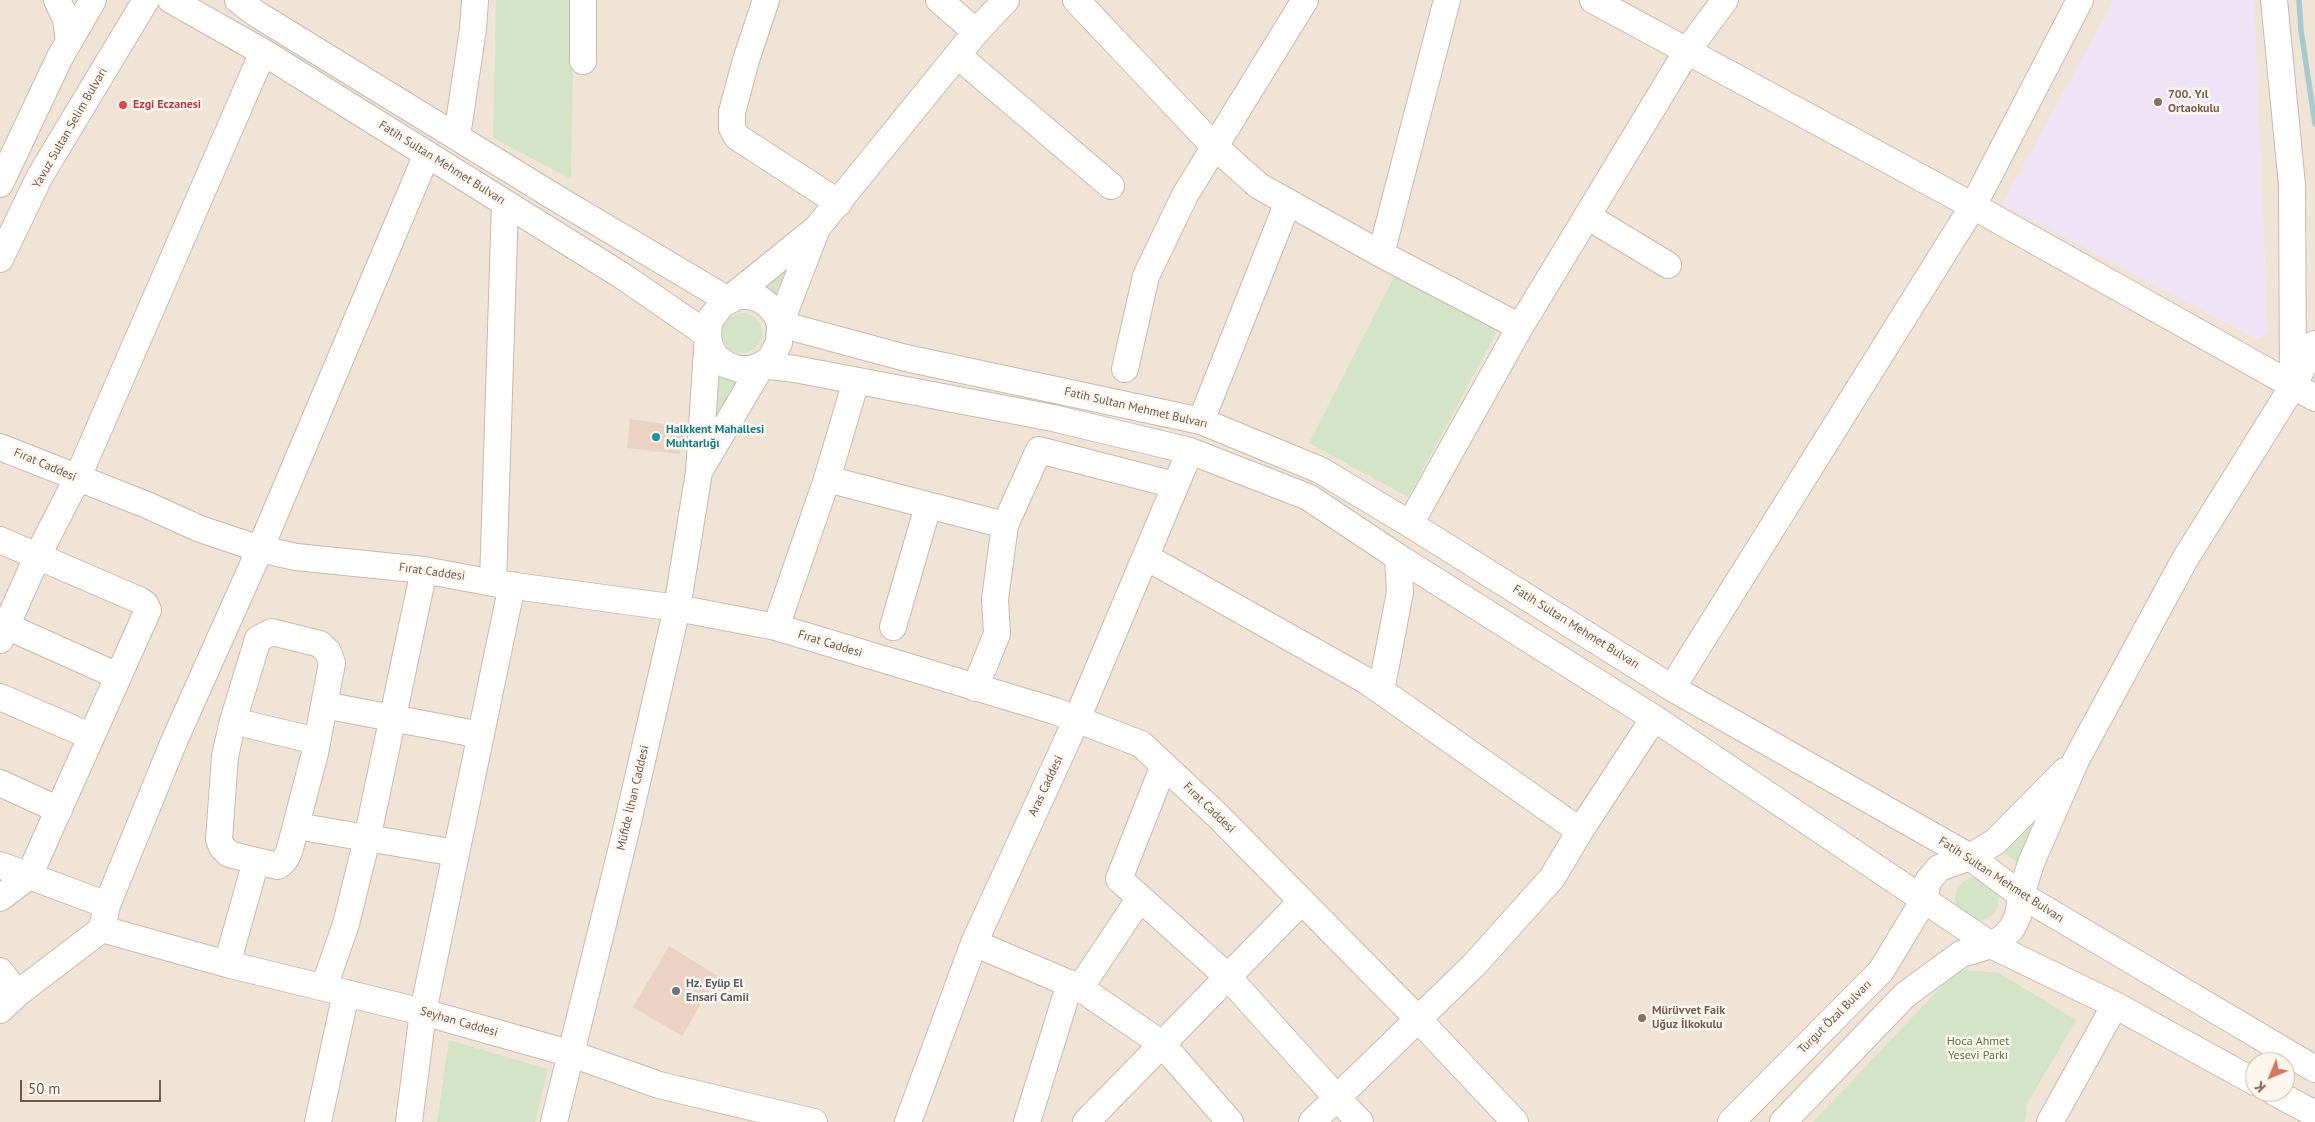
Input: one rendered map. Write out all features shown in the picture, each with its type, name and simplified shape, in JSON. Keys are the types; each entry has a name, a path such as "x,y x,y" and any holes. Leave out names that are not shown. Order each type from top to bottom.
{"street":[{"path":"57,0 66,19 69,42"},
{"path":"0,184 69,42 93,0"},
{"name":"Yavuz Sultan Selim Bulvarı","path":"0,259 40,176 146,0"},
{"name":"Fatih Sultan Mehmet Bulvarı","path":"171,0 264,52 624,277 708,335"},
{"path":"238,0 255,13 556,198 728,300"},
{"path":"457,136 473,29 475,0"},
{"path":"583,0 583,61"},
{"path":"766,0 746,60 732,112 732,128 738,137 839,203"},
{"path":"939,0 976,32"},
{"path":"700,472 709,321 712,314 817,228 976,32 1006,0"},
{"path":"1076,0 1214,146 1259,186 1520,327"},
{"path":"1124,369 1146,276 1185,195 1305,0"},
{"path":"1382,254 1446,0"},
{"path":"1593,0 1973,206 2304,392"},
{"path":"1410,524 1520,327 1687,50 1725,0"},
{"path":"1672,688 1973,206 2080,0"},
{"path":"2274,0 2292,185 2304,392"},
{"path":"118,676 3,633 38,555 77,478 264,52"},
{"path":"957,55 1111,186"},
{"path":"0,971 6,1001 105,917 175,739 260,549 427,154"},
{"path":"1201,421 1288,202"},
{"path":"409,1122 423,1012 481,735 503,584 505,203"},
{"path":"1587,216 1668,265"},
{"path":"708,335 710,348 717,358 727,365 739,369 751,369 762,365 770,359 780,343 780,324 817,228"},
{"path":"728,300 738,296 760,299 769,306 780,324"},
{"name":"Fatih Sultan Mehmet Bulvarı","path":"780,324 906,358 1201,421 1320,470 1672,688 1970,857 2021,895 2315,1069"},
{"path":"1783,1122 1905,995 1961,954 1991,945 2003,938 2012,928 2018,916 2021,895 2031,863 2076,760 2185,559 2304,392 2315,344"},
{"path":"762,365 1053,418 1190,451 1308,497 1398,557 1654,718 1991,945 2115,1005 2245,1076"},
{"path":"700,472 762,365"},
{"path":"776,627 827,479 856,381"},
{"name":"Fırat Caddesi","path":"0,447 147,505 200,529 260,549 296,557 424,570 503,584 677,608 776,627 1077,719 1141,744 1218,816 1515,1122"},
{"path":"975,688 997,634 994,599 1005,526 1039,450 1176,485"},
{"name":"Aras Caddesi","path":"908,1122 974,942 1077,719 1190,451"},
{"name":"Müfide İlhan Caddesi","path":"554,1122 572,1054 677,608 700,472"},
{"path":"827,479 1005,526"},
{"path":"893,627 928,506"},
{"path":"0,540 38,555 145,604 148,610 29,876 0,898"},
{"path":"1146,557 1381,691 1580,831"},
{"path":"1381,691 1400,592 1398,557"},
{"path":"318,1122 335,990 346,924 394,719 424,570"},
{"path":"272,632 320,644 328,652 332,663 324,705 296,826 289,852 284,861 278,866 229,854 222,848 219,840 226,756 233,721 258,639 272,632"},
{"path":"0,697 90,736"},
{"path":"324,705 481,735"},
{"path":"1312,1122 1474,965 1552,878 1580,831 1654,718"},
{"path":"233,721 317,741"},
{"name":"Turgut Özal Bulvarı","path":"1730,1122 1881,971 1924,900 1928,881 1939,868 1970,857 1995,842 2076,760"},
{"path":"1164,765 1119,879 1228,976 1336,1098 1360,1122"},
{"path":"0,783 58,810"},
{"path":"296,826 456,853"},
{"path":"227,964 256,861"},
{"name":"Seyhan Caddesi","path":"0,865 29,876 105,917 227,964 423,1012 572,1054 659,1085 814,1122"},
{"path":"1026,1122 1075,986 1140,898"},
{"path":"1086,1122 1302,901"},
{"path":"974,942 1075,986 1162,1044 1230,1122"},
{"path":"2050,1122 2115,1005"},
{"path":"2293,1102 2315,1114"}],"shaded area":[{"path":"0,0 2315,0 2315,1122 0,1122"},
{"name":"700. Yıl Ortaokulu","path":"2114,0 2254,0 2268,333 2258,340 2002,204"}],"green space":[{"path":"496,0 574,0 571,179 493,138"},
{"path":"805,243 782,300 762,285"},
{"path":"1397,271 1498,330 1408,497 1309,443"},
{"path":"742,313 756,319 762,333 756,347 742,353 728,347 722,333 728,319"},
{"path":"718,370 741,376 707,445"},
{"path":"2049,797 2019,864 2002,851"},
{"path":"1981,877 1993,883 1998,890 1998,908 1993,915 1986,920 1973,921 1961,915 1956,908 1955,895 1961,883 1968,878"},
{"name":"Hoca Ahmet Yesevi Parkı","path":"1958,969 1999,973 2076,1020 2027,1104 2025,1122 1813,1122"},
{"path":"449,1040 548,1069 535,1122 437,1122"}],"building":[{"name":"Halkkent Mahallesi Muhtarlığı","path":"630,419 685,427 680,454 627,448"},
{"name":"Hz. Eyüp El Ensari Camii","path":"669,946 718,976 682,1036 633,1007"}],"waterway":[{"path":"2299,0 2301,30 2315,124"}],"place":[{"name":"700. Yıl Ortaokulu","path":"2158,102"},
{"name":"Ezgi Eczanesi","path":"123,105"},
{"name":"Halkkent Mahallesi Muhtarlığı","path":"656,437"},
{"name":"Hz. Eyüp El Ensari Camii","path":"676,991"},
{"name":"Mürüvvet Faik Uğuz İlkokulu","path":"1642,1018"}]}
